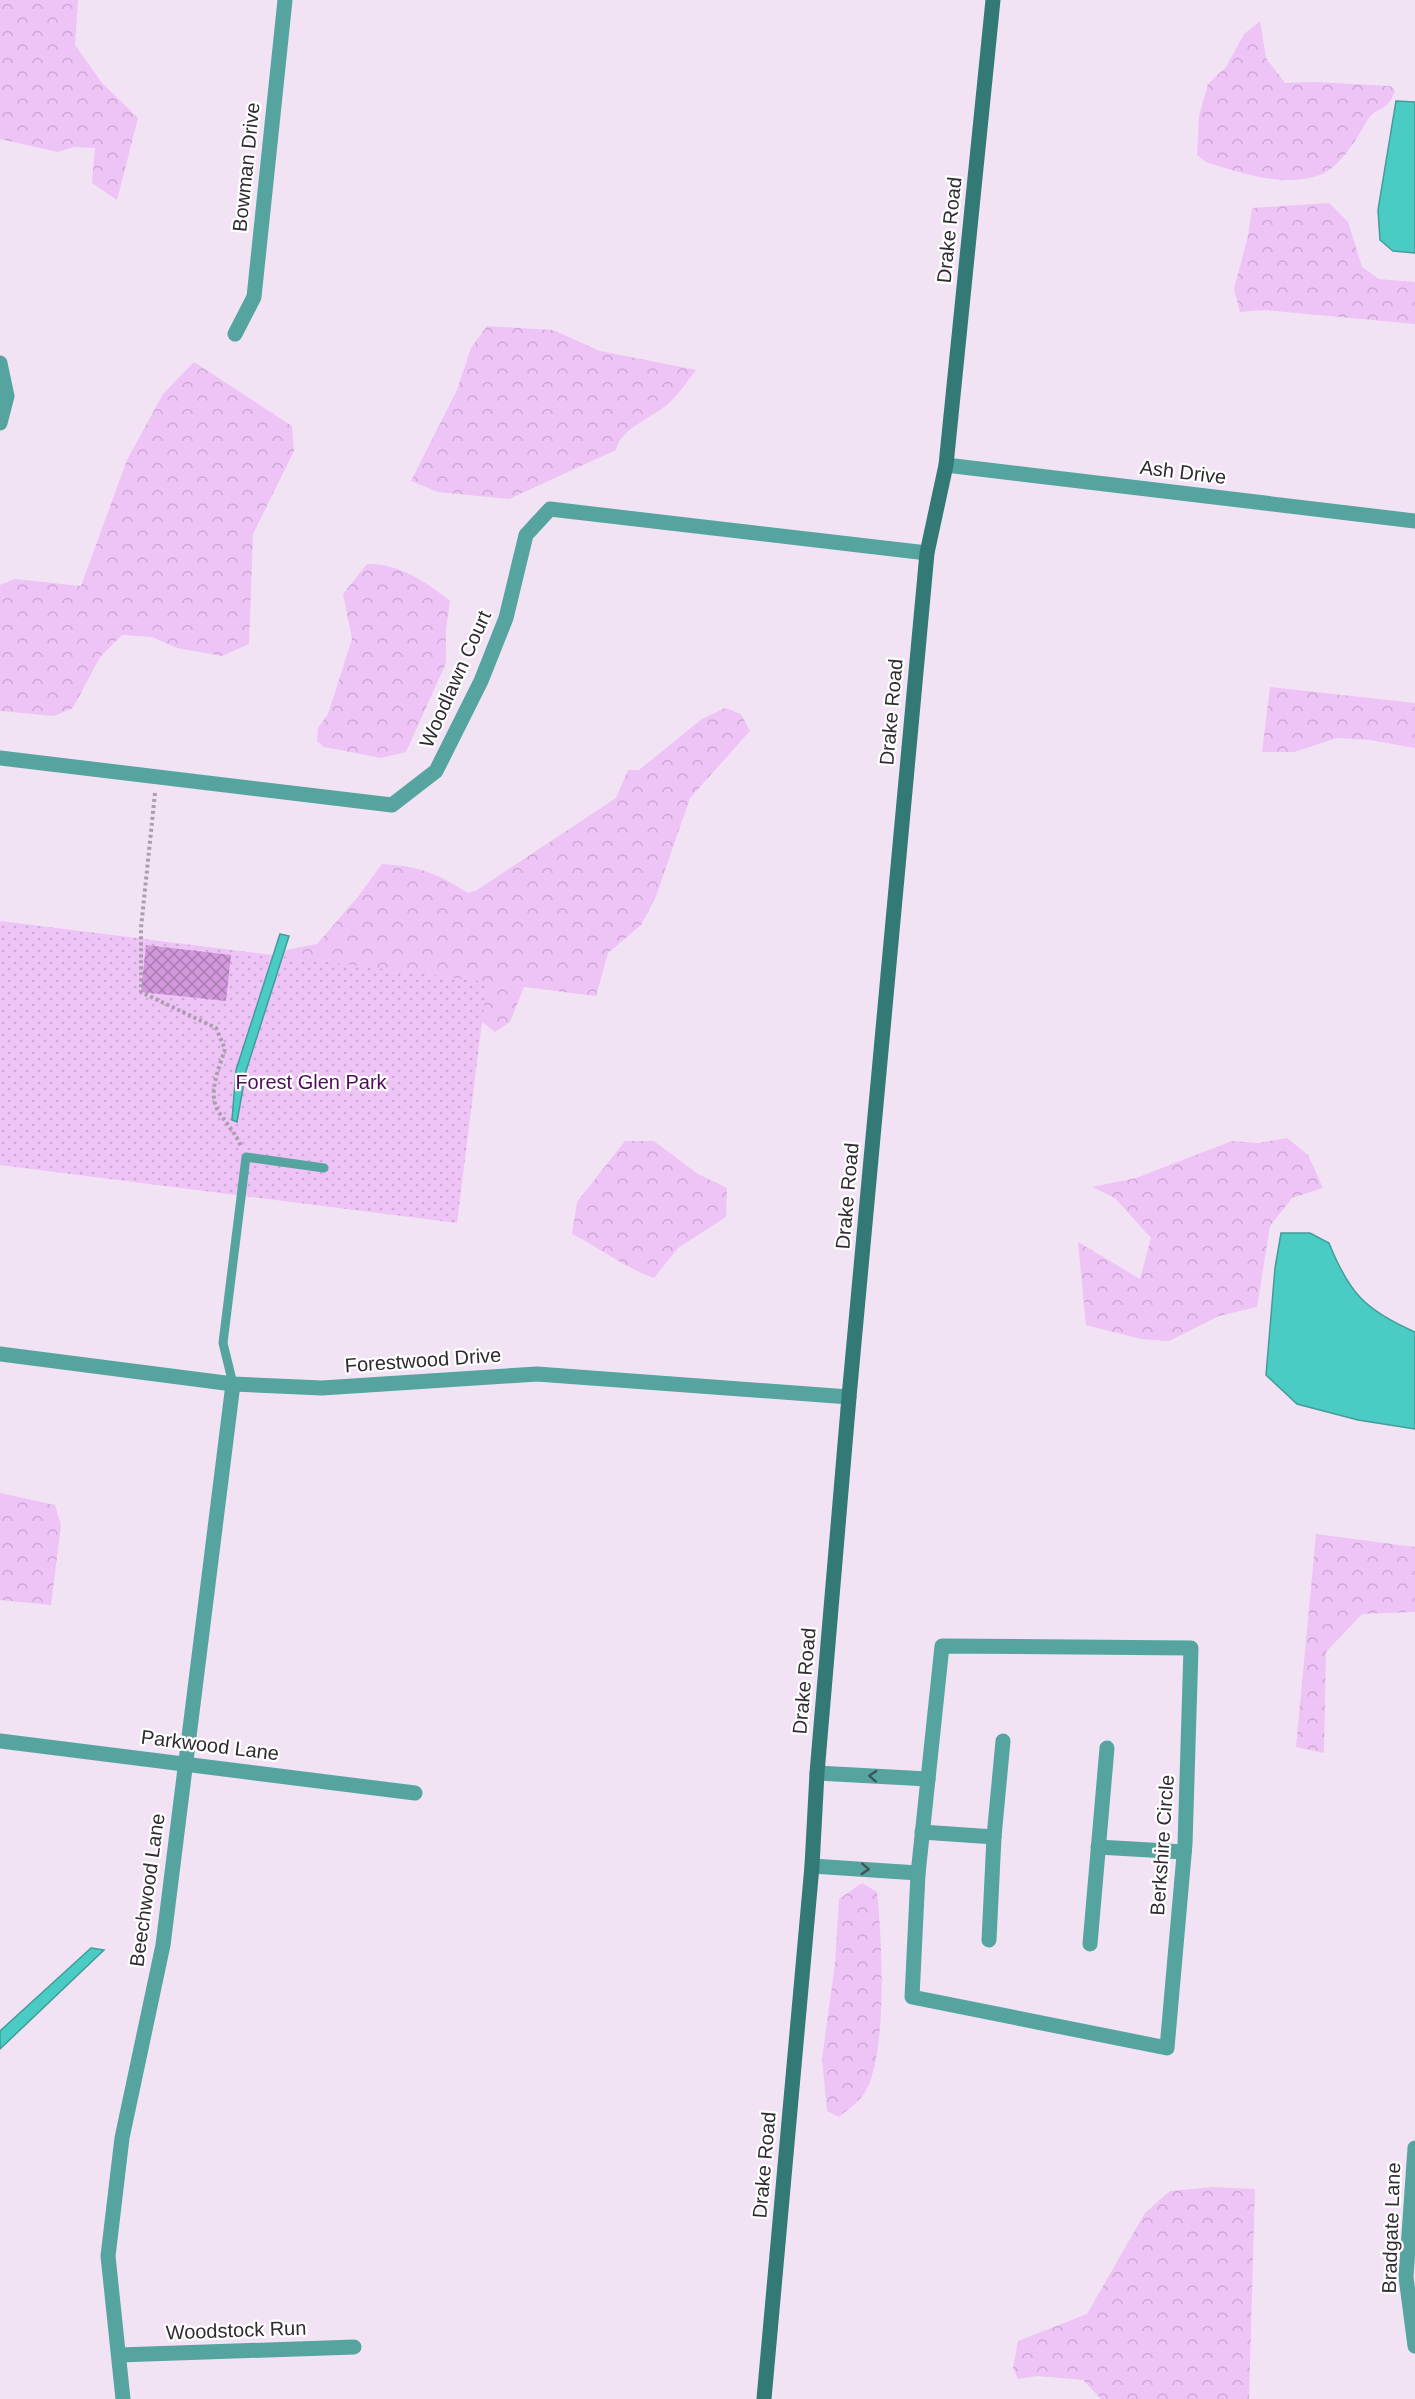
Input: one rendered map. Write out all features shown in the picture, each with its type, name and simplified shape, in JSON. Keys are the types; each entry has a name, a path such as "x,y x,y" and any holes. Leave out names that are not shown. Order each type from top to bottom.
{"street":[{"name":"Bowman Drive","path":"235,334 254,297 285,0"},
{"name":"Drake Road","path":"764,2399 812,1866 817,1773 849,1397 927,553 946,465 993,0"},
{"path":"0,363 7,396 0,423"},
{"name":"Ash Drive","path":"946,465 1415,521"},
{"name":"Woodlawn Court","path":"0,758 392,805 436,771 481,681 506,618 526,535 550,509 927,553"},
{"name":"Forestwood Drive","path":"0,1354 233,1384 322,1388 537,1374 849,1397"},
{"name":"Beechwood Lane","path":"123,2399 108,2256 122,2138 163,1945 233,1384"},
{"name":"Berkshire Circle","path":"918,1873 912,1997 1167,2048 1184,1852 1191,1648 942,1646 928,1779"},
{"name":"Parkwood Lane","path":"0,1741 415,1793"},
{"path":"989,1940 994,1837 1004,1741"},
{"path":"1090,1944 1107,1748"},
{"path":"812,1866 918,1873 928,1779 817,1773"},
{"path":"922,1832 994,1837"},
{"path":"1098,1847 1184,1852"},
{"name":"Bradgate Lane","path":"1415,2148 1406,2277 1415,2346"},
{"name":"Woodstock Run","path":"119,2355 354,2347"}],"lane":[{"path":"233,1384 223,1343 246,1157 324,1168"}],"path":[{"path":"157,776 141,928 141,992 216,1028 225,1049 214,1086 218,1112 234,1130 246,1157"}],"green space":[{"path":"0,0 78,0 75,45 102,83 138,118 117,200 92,183 95,148 74,147 58,152 0,139"},
{"path":"1260,21 1266,58 1285,83 1315,82 1390,86 1395,90 1390,102 1371,115 1342,159 1320,175 1292,180 1263,178 1206,162 1197,155 1199,116 1208,84 1226,67 1244,34"},
{"path":"1329,203 1348,222 1362,267 1379,279 1415,282 1415,324 1265,310 1240,312 1234,289 1248,236 1252,208"},
{"path":"487,326 553,330 600,351 696,370 665,406 625,434 616,450 509,499 438,492 411,481 457,390 471,348"},
{"path":"194,362 292,426 294,451 253,534 249,644 222,656 177,648 152,637 122,635 100,657 73,708 54,716 0,711 0,585 15,579 81,586 127,460 163,394"},
{"path":"367,564 401,570 432,587 450,601 446,629 446,663 406,752 381,758 324,747 317,741 318,728 328,714 352,639 343,594"},
{"path":"1270,687 1415,703 1415,748 1370,740 1337,738 1294,752 1262,752"},
{"path":"725,708 741,714 750,731 690,798 655,899 641,925 608,953 596,996 524,987 510,1022 495,1032 482,1022 268,1005 285,950 317,944 357,898 382,864 427,872 468,893 477,890 616,798 628,770 639,770 702,719"},
{"name":"Forest Glen Park","path":"0,921 487,982 457,1223 0,1165"},
{"path":"1287,1138 1308,1155 1323,1188 1292,1198 1270,1226 1257,1307 1219,1316 1169,1341 1141,1339 1086,1325 1078,1242 1140,1279 1151,1238 1115,1198 1092,1187 1136,1178 1232,1141 1258,1143"},
{"path":"625,1141 654,1141 698,1174 727,1188 726,1217 678,1248 654,1278 633,1269 572,1234 577,1202"},
{"path":"0,1493 55,1505 61,1525 51,1605 0,1600"},
{"path":"1316,1534 1415,1547 1415,1612 1362,1614 1326,1652 1324,1753 1296,1747"},
{"path":"862,1883 877,1892 882,1995 880,2024 872,2075 865,2092 839,2117 827,2111 822,2059 835,1964 839,1899"},
{"path":"1213,2187 1255,2189 1249,2399 1101,2399 1083,2380 1037,2376 1018,2379 1013,2368 1018,2341 1087,2314 1145,2213 1170,2191"}],"shaded area":[{"path":"1396,101 1415,102 1415,253 1393,251 1380,240 1378,210"},
{"path":"280,934 289,936 246,1071 237,1122 232,1120 236,1070"},
{"path":"1281,1233 1310,1233 1329,1243 1344,1275 1361,1298 1383,1316 1415,1332 1415,1429 1358,1420 1297,1404 1266,1375 1275,1268"},
{"path":"91,1948 104,1950 0,2049 0,2031"}],"building":[{"path":"146,945 231,955 226,1001 141,992"}]}
